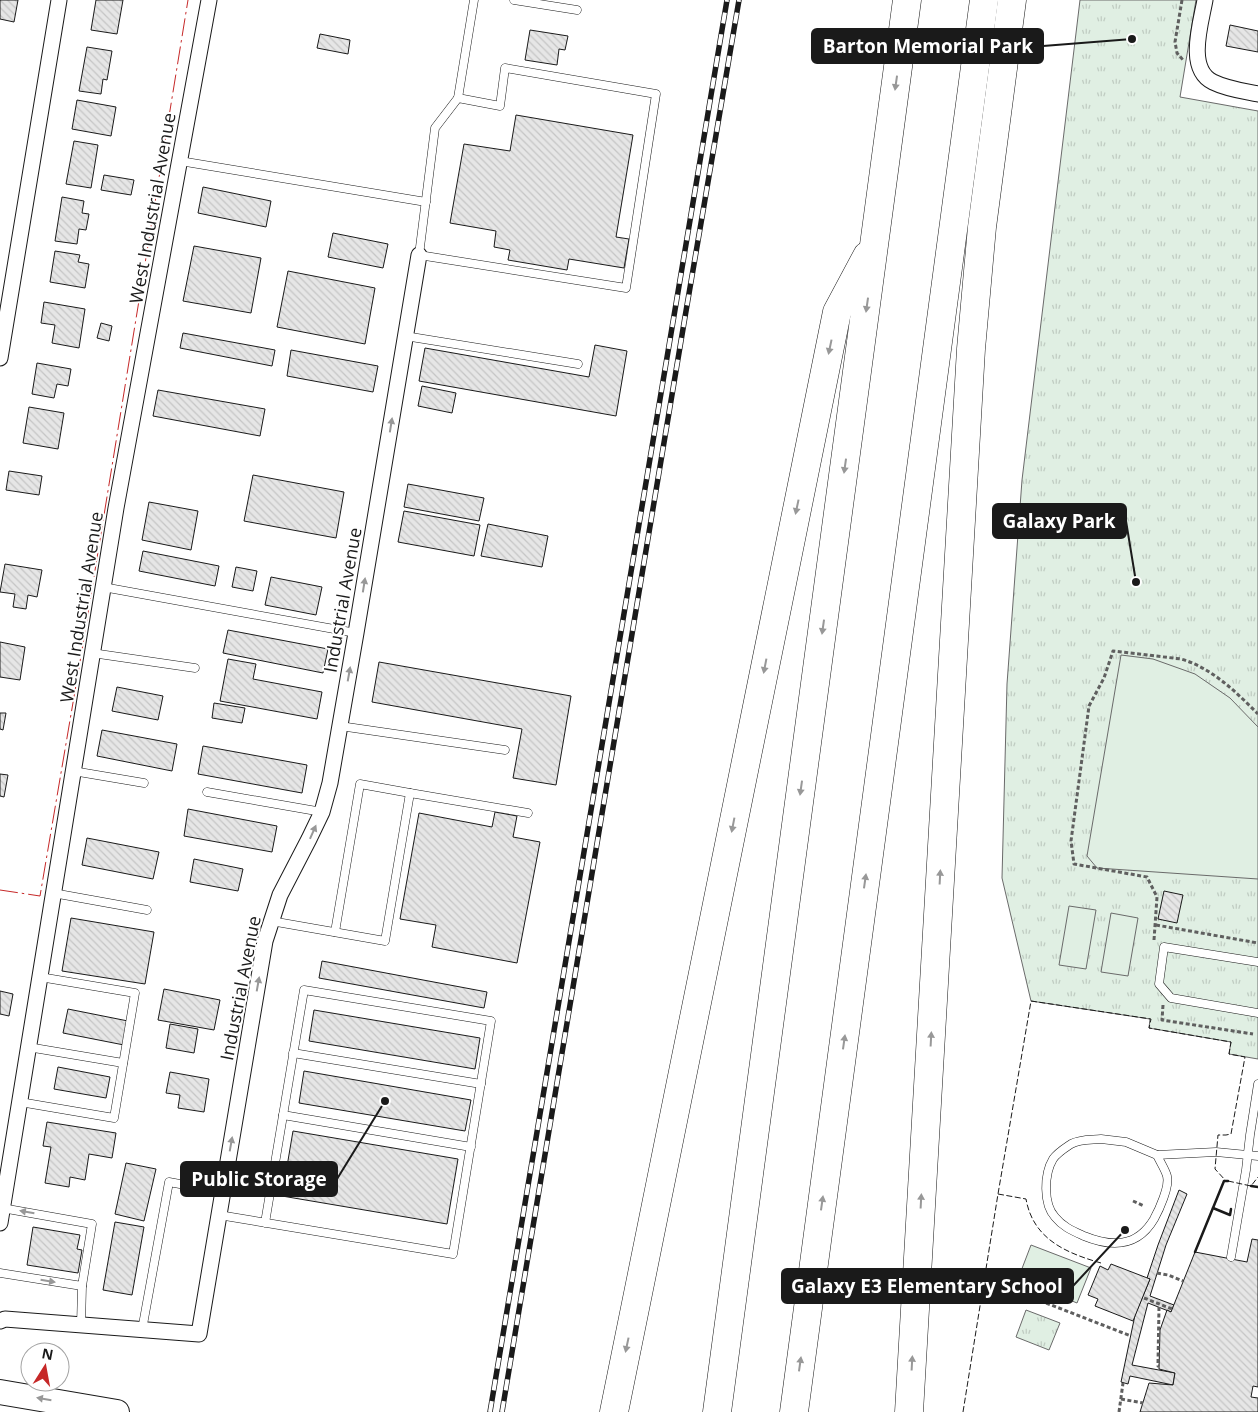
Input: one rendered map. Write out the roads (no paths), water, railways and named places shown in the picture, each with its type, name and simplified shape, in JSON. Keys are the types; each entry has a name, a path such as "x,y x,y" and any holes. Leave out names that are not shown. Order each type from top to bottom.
{"highway":[{"path":"717,1412 907,0"},
{"path":"794,1412 984,0"},
{"path":"909,1412 971,358 982,227 1012,0"},
{"path":"614,1412 837,312 876,239"}],"main road":[{"path":"0,1392 117,1412"}],"street":[{"path":"0,358 59,0"},
{"name":"West Industrial Avenue","path":"1,1215 116,508 209,0"},
{"path":"1205,0 1197,50 1198,65 1204,75 1212,82 1231,89 1258,94"},
{"name":"Industrial Avenue","path":"0,1321 4,1319 199,1334 265,941 280,895 322,812 330,783 419,255"}],"lane":[{"path":"458,98 500,106 506,68 656,94 626,288 419,255 435,128 458,98 474,0"},
{"path":"514,0 577,10"},
{"path":"180,161 426,202"},
{"path":"405,336 578,364"},
{"path":"103,587 356,633"},
{"path":"92,653 195,668"},
{"path":"340,726 505,750"},
{"path":"73,771 144,783"},
{"path":"335,932 360,784 528,813"},
{"path":"207,792 322,812"},
{"path":"271,921 385,941 410,793"},
{"path":"53,894 147,910"},
{"path":"1258,962 1164,947 1159,984 1171,998 1258,1013"},
{"path":"20,1102 114,1118 135,993 40,977"},
{"path":"219,1215 265,1223 453,1254 491,1021 304,990 265,1223"},
{"path":"28,1047 123,1063"},
{"path":"293,1053 481,1084"},
{"path":"1230,1256 1246,1170 1258,1084"},
{"path":"283,1115 471,1147"},
{"path":"1157,1155 1168,1177 1164,1196 1146,1231 1134,1239 1118,1244 1096,1241 1068,1229 1054,1216 1047,1201 1046,1185 1053,1159 1072,1143 1082,1140 1101,1139 1126,1142 1157,1155 1216,1152 1258,1156"},
{"path":"142,1330 169,1182 223,1192"},
{"path":"1,1215 92,1224 82,1286 80,1325"},
{"path":"0,1273 82,1286"}],"railway":[{"path":"490,1412 727,0"},
{"path":"502,1412 739,0"}],"place":[{"name":"Barton Memorial Park","path":"1132,39"},
{"name":"Galaxy Park","path":"1136,582"},
{"name":"Public Storage","path":"385,1101"},
{"name":"Galaxy E3 Elementary School","path":"1125,1230"}]}
